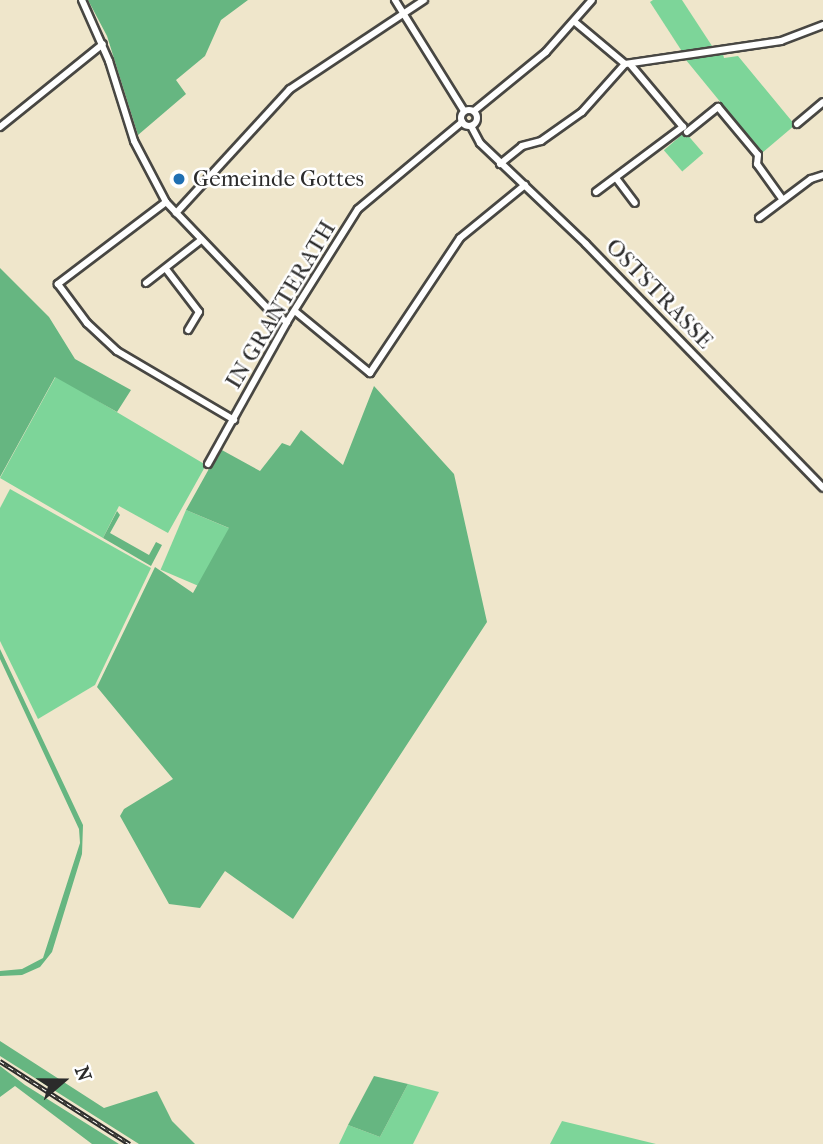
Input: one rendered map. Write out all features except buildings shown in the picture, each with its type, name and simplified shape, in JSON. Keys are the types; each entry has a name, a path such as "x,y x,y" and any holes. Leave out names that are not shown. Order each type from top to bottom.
{"street":[{"path":"82,0 103,44 134,141 166,202 271,312 287,322"},
{"path":"395,0 464,111 462,122 471,126 477,119 474,111"},
{"path":"176,213 290,89 424,0"},
{"path":"582,0 587,7"},
{"path":"464,111 474,111 546,52 592,0"},
{"path":"575,22 628,64 683,127 596,192"},
{"path":"500,164 522,146 541,141 582,113 628,64 781,41 823,25"},
{"path":"0,127 103,44"},
{"path":"797,124 823,102"},
{"path":"687,132 718,107 758,155 757,164 783,200"},
{"name":"IN GRANTERATH","path":"208,464 287,322 296,312 358,209 462,122"},
{"name":"OSTSTRASSE","path":"471,126 500,164 526,186 823,488"},
{"path":"759,218 823,176"},
{"path":"616,178 635,203"},
{"path":"296,312 370,373 460,238 526,186"},
{"path":"166,202 58,285 117,351 233,420"},
{"path":"146,284 201,240"},
{"path":"166,269 199,312 188,330"}],"green space":[{"path":"88,0 248,0 221,20 205,56 176,80 186,94 138,135 107,36"},
{"path":"682,0 714,49 683,53 650,2"},
{"path":"723,54 724,58 738,56 795,125 762,153 686,60"},
{"path":"685,132 703,153 682,172 664,150"},
{"path":"0,268 49,317 75,359 131,390 117,412 55,377 0,477"},
{"path":"56,376 206,465 168,533 119,506 103,538 0,478"},
{"path":"374,386 454,474 487,622 293,919 225,871 200,908 169,904 120,816 124,809 173,779 97,687 155,567 193,593 229,528 186,510 220,449 260,471 282,443 290,446 301,430 343,465"},
{"path":"10,489 151,568 95,685 38,719 0,641 0,508"},
{"path":"186,510 229,528 204,588 161,570"},
{"path":"117,511 120,515 110,533 149,555 156,542 162,545 151,566 103,538"},
{"path":"0,649 83,825 82,854 52,952 40,967 22,975 0,976 0,971 22,969 43,958 80,843 79,829 0,659"},
{"path":"0,1041 104,1108 157,1091 172,1121 195,1144 139,1144 0,1056"},
{"path":"0,1066 25,1085 119,1144 92,1144 15,1086 0,1097"},
{"path":"374,1076 408,1084 380,1137 348,1125"},
{"path":"408,1084 439,1092 413,1144 339,1144 348,1125 380,1137"},
{"path":"562,1121 656,1144 550,1144"}],"railway":[{"path":"0,1061 130,1144"}],"place":[{"name":"Gemeinde Gottes","path":"179,179"}]}
